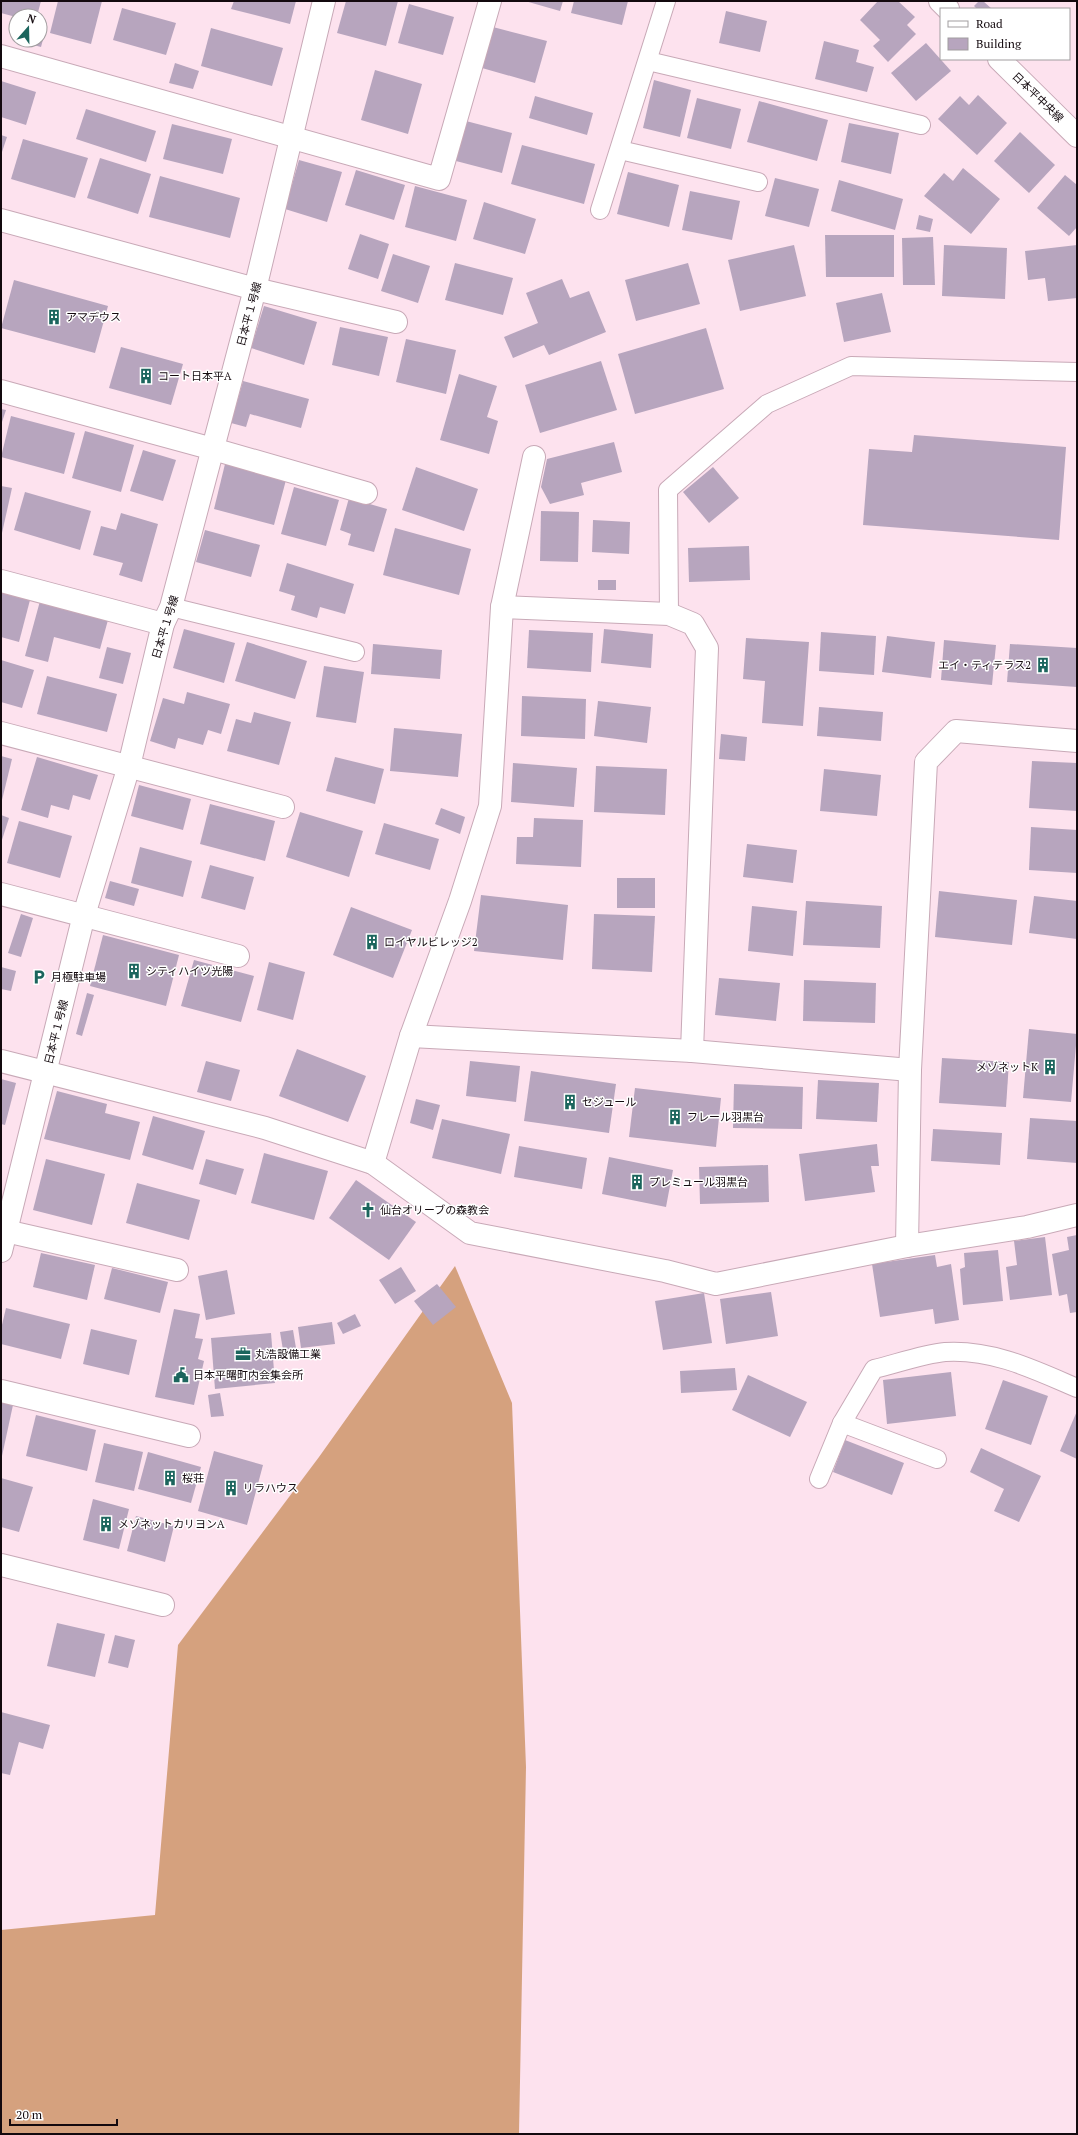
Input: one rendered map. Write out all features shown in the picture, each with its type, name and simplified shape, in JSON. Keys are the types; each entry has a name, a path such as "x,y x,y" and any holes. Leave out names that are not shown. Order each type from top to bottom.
{"street":[{"name":"日本平１号線","path":"3,1237 46,1073 84,915 129,766 167,615 255,289 293,137 324,1"},
{"path":"1,56 439,179 490,1"},
{"name":"日本平中央線","path":"1000,60 1077,136"},
{"path":"1,220 255,289 396,322"},
{"path":"1,391 366,493"},
{"path":"373,1163 411,1036 460,901 490,806 502,607 534,457"},
{"path":"1,581 167,615"},
{"path":"502,607 670,614 693,624 707,648 692,1051"},
{"path":"907,1246 910,1070 926,762 956,731 1077,741"},
{"path":"1,732 283,807"},
{"path":"1,894 238,956"},
{"path":"411,1036 692,1051 910,1070"},
{"path":"1,1061 265,1128 373,1163 470,1233 665,1270 716,1284 907,1246 1027,1227 1077,1215"},
{"path":"3,1237 177,1270"},
{"path":"1,1391 189,1436"},
{"path":"1,1565 163,1605"}],"lane":[{"path":"600,210 666,1"},
{"path":"648,61 921,125"},
{"path":"620,150 758,182"},
{"path":"670,614 668,490 768,404 850,366 1077,372"},
{"path":"167,615 355,652"},
{"path":"819,1479 842,1423 874,1369 944,1352 976,1352 1022,1364 1077,1388"},
{"path":"842,1423 937,1459"}],"shaded area":[{"path":"455,1266 512,1403 526,1767 519,2134 1,2134 1,1930 155,1915 178,1645 319,1457"}],"building":[{"path":"1,1 41,1 39,8 8,8 8,15 1,13"},
{"path":"58,1 102,1 91,44 50,33"},
{"path":"234,1 296,1 290,24 231,9"},
{"path":"346,1 398,1 386,46 337,33"},
{"path":"525,1 563,1 560,11"},
{"path":"574,1 628,1 622,25 571,13"},
{"path":"878,1 898,1 915,17 907,25 916,34 888,62 873,46 880,40 860,20"},
{"path":"979,1 983,1 991,8 976,8 974,6"},
{"path":"409,4 454,17 443,55 398,43"},
{"path":"122,8 176,23 166,55 113,40"},
{"path":"726,11 767,21 760,52 719,43"},
{"path":"493,27 547,41 535,83 482,68"},
{"path":"211,28 283,48 272,86 201,66"},
{"path":"824,41 859,50 856,62 874,67 867,92 815,79"},
{"path":"926,43 951,71 916,101 891,73"},
{"path":"175,63 199,71 193,89 169,83"},
{"path":"375,70 422,84 408,134 361,120"},
{"path":"654,80 691,90 680,137 643,128"},
{"path":"1,81 36,92 26,125 1,117"},
{"path":"978,95 1007,123 977,155 938,119 960,96 969,105"},
{"path":"535,96 593,113 587,135 529,118"},
{"path":"697,98 741,109 731,149 687,138"},
{"path":"759,101 828,120 817,161 747,142"},
{"path":"86,109 156,131 146,162 76,139"},
{"path":"466,121 512,133 502,173 456,161"},
{"path":"849,123 899,133 891,174 841,162"},
{"path":"172,124 232,139 223,174 163,159"},
{"path":"1020,132 1055,165 1029,193 994,161"},
{"path":"1,135 7,137 1,155"},
{"path":"23,139 88,158 75,198 11,179"},
{"path":"522,145 595,164 584,204 511,184"},
{"path":"100,158 151,174 138,214 87,198"},
{"path":"299,160 342,172 327,222 285,209"},
{"path":"963,168 1000,199 971,234 924,196 944,173 953,181"},
{"path":"356,170 405,185 394,220 345,205"},
{"path":"628,172 679,185 669,227 617,214"},
{"path":"1065,175 1077,185 1077,227 1069,236 1037,208"},
{"path":"160,176 240,198 230,238 149,217"},
{"path":"775,178 819,189 809,227 765,216"},
{"path":"839,180 903,199 895,230 831,211"},
{"path":"415,186 467,200 456,241 405,227"},
{"path":"690,191 740,201 732,240 682,230"},
{"path":"484,202 536,219 525,254 473,239"},
{"path":"919,215 933,219 930,232 916,229"},
{"path":"360,234 389,244 378,279 348,269"},
{"path":"825,235 894,235 894,277 826,277"},
{"path":"933,237 935,285 903,285 902,238"},
{"path":"794,245 806,296 740,311 728,260"},
{"path":"944,245 1007,248 1005,299 942,296"},
{"path":"1077,245 1077,298 1048,301 1045,278 1028,280 1025,251"},
{"path":"393,254 430,266 418,303 381,291"},
{"path":"455,263 513,278 503,315 445,300"},
{"path":"688,263 700,304 636,321 625,280"},
{"path":"562,279 570,298 589,291 606,332 549,355 544,345 513,358 504,337 538,323 526,293"},
{"name":"アマデウス","path":"14,280 108,306 95,353 1,328"},
{"path":"882,293 891,332 844,342 836,303"},
{"path":"264,306 317,322 304,365 251,348"},
{"path":"340,327 388,337 379,376 332,365"},
{"path":"706,328 724,389 635,414 618,354"},
{"path":"406,339 456,350 446,394 396,382"},
{"name":"コート日本平A","path":"121,347 183,364 171,405 109,388"},
{"path":"601,361 617,410 540,433 525,385"},
{"path":"459,374 497,386 487,417 498,421 489,454 440,440"},
{"path":"243,381 309,399 301,428 250,414 246,427 231,423"},
{"path":"1,409 6,410 1,425"},
{"path":"11,416 75,433 64,474 1,457"},
{"path":"85,431 134,445 121,492 72,478"},
{"path":"914,435 1066,447 1059,540 863,525 869,449 912,452"},
{"path":"614,442 622,472 581,483 584,495 550,504 541,487 547,459"},
{"path":"143,450 176,460 163,501 130,491"},
{"path":"225,464 286,480 274,525 214,509"},
{"path":"416,467 478,489 464,531 402,510"},
{"path":"713,467 739,498 709,523 683,492"},
{"path":"1,486 12,488 2,533 1,533"},
{"path":"294,487 339,500 326,546 281,534"},
{"path":"25,492 91,511 80,550 14,530"},
{"path":"349,498 387,509 374,552 348,545 351,534 340,530"},
{"path":"541,511 579,512 578,562 540,561"},
{"path":"121,513 158,524 142,582 119,575 123,563 93,555 101,526 116,530"},
{"path":"593,520 630,522 629,554 592,552"},
{"path":"395,528 471,549 459,595 383,575"},
{"path":"205,530 260,545 251,577 196,562"},
{"path":"749,546 750,580 689,582 688,548"},
{"path":"287,563 354,584 345,614 320,607 317,618 291,610 295,596 279,591"},
{"path":"598,580 616,580 616,590 598,590"},
{"path":"1,592 30,600 19,642 1,637"},
{"path":"40,601 108,620 100,649 54,637 48,662 25,656"},
{"path":"184,629 235,643 224,683 173,668"},
{"path":"604,629 653,634 651,668 601,663"},
{"path":"529,630 593,633 591,672 527,668"},
{"path":"821,632 876,636 874,675 819,671"},
{"path":"887,636 935,642 931,678 882,672"},
{"path":"746,638 809,642 803,726 762,723 765,681 743,679"},
{"path":"944,640 996,645 992,685 941,680"},
{"path":"247,642 307,661 295,699 235,681"},
{"path":"373,644 442,650 440,679 371,674"},
{"name":"エイ・ティテラス2","path":"1010,644 1077,648 1077,687 1007,682"},
{"path":"107,647 131,653 123,684 99,678"},
{"path":"1,660 34,670 22,708 1,702"},
{"path":"324,666 364,672 356,723 316,717"},
{"path":"47,676 117,694 107,732 37,714"},
{"path":"187,692 230,704 221,734 208,730 203,745 178,738 175,749 150,741 163,698 184,704"},
{"path":"522,696 586,699 585,739 521,736"},
{"path":"598,701 651,707 647,743 594,736"},
{"path":"819,707 883,712 881,741 817,736"},
{"path":"254,712 291,722 279,765 227,751 236,719 251,723"},
{"path":"394,728 462,734 458,777 390,771"},
{"path":"721,734 747,737 745,761 719,759"},
{"path":"1,756 12,759 2,800 1,800"},
{"path":"37,757 98,775 90,800 73,795 69,810 51,805 48,818 21,810"},
{"path":"335,757 384,769 375,804 326,791"},
{"path":"1032,761 1077,763 1077,811 1029,808"},
{"path":"513,763 577,768 574,807 511,802"},
{"path":"596,766 667,769 665,815 594,812"},
{"path":"824,769 881,775 877,816 820,811"},
{"path":"139,785 191,799 183,830 131,816"},
{"path":"210,804 275,821 265,861 200,844"},
{"path":"441,808 465,817 460,834 435,824"},
{"path":"300,812 363,831 349,877 286,857"},
{"path":"1,815 9,818 1,843"},
{"path":"534,818 583,820 581,867 516,864 517,837 533,837"},
{"path":"19,821 72,836 60,878 7,863"},
{"path":"384,823 439,839 430,870 375,854"},
{"path":"1031,827 1077,830 1077,873 1029,870"},
{"path":"747,844 797,850 793,883 743,877"},
{"path":"140,847 192,861 183,897 131,883"},
{"path":"210,865 254,877 245,910 201,898"},
{"path":"617,878 655,878 655,908 617,908"},
{"path":"110,881 139,889 134,906 105,898"},
{"path":"939,891 1017,900 1012,945 935,937"},
{"path":"481,895 568,905 563,960 474,951"},
{"path":"1034,896 1077,901 1077,939 1029,933"},
{"path":"806,901 882,906 880,948 803,945"},
{"path":"752,906 797,911 793,956 748,951"},
{"name":"ロイヤルビレッジ2","path":"351,907 412,930 393,978 333,955"},
{"path":"21,914 33,918 21,957 8,953"},
{"path":"594,914 655,916 652,972 592,969"},
{"name":"シティハイツ光陽","path":"103,935 179,955 166,1006 90,986"},
{"path":"194,960 254,976 241,1022 181,1006"},
{"path":"269,962 305,972 293,1020 257,1010"},
{"path":"1,967 16,971 11,991 1,989"},
{"path":"719,978 780,983 776,1021 715,1015"},
{"path":"804,980 876,983 875,1023 803,1021"},
{"path":"87,993 94,995 82,1036 76,1034"},
{"name":"メゾネットK","path":"1029,1029 1077,1034 1071,1102 1023,1098"},
{"path":"297,1049 366,1076 348,1122 279,1096"},
{"path":"942,1058 1009,1062 1006,1107 939,1103"},
{"path":"206,1061 240,1070 231,1101 197,1092"},
{"path":"470,1061 520,1066 516,1102 466,1096"},
{"name":"セジュール","path":"531,1071 616,1084 609,1133 524,1121"},
{"path":"1,1079 16,1083 5,1125 1,1124"},
{"path":"818,1080 879,1083 877,1122 816,1119"},
{"path":"734,1084 803,1087 802,1129 733,1128"},
{"name":"フレール羽黒台","path":"635,1088 721,1098 716,1147 629,1137"},
{"path":"57,1091 107,1104 105,1113 140,1122 130,1160 44,1139"},
{"path":"416,1099 440,1105 433,1130 410,1123"},
{"path":"153,1116 205,1131 193,1170 142,1155"},
{"path":"1030,1118 1077,1121 1077,1163 1027,1159"},
{"path":"442,1119 510,1134 501,1174 432,1158"},
{"path":"933,1129 1002,1133 1000,1165 931,1161"},
{"path":"877,1144 879,1166 871,1166 875,1192 805,1201 799,1154"},
{"path":"519,1146 587,1158 582,1189 514,1177"},
{"path":"264,1153 328,1171 314,1220 251,1203"},
{"name":"プレミュール羽黒台","path":"609,1157 673,1170 666,1207 602,1194"},
{"path":"46,1159 105,1174 92,1225 33,1210"},
{"path":"206,1159 244,1169 236,1195 199,1184"},
{"path":"768,1165 769,1202 700,1204 699,1167"},
{"path":"356,1180 416,1222 389,1260 329,1218"},
{"path":"137,1183 200,1200 189,1240 126,1223"},
{"path":"1077,1235 1077,1312 1070,1313 1067,1294 1059,1296 1052,1254 1069,1250 1067,1237"},
{"path":"1045,1237 1052,1295 1010,1300 1006,1267 1017,1265 1014,1241"},
{"path":"998,1250 1003,1301 963,1305 960,1269 965,1267 964,1253"},
{"path":"41,1253 95,1265 87,1300 33,1287"},
{"path":"935,1255 937,1267 951,1264 959,1320 935,1324 933,1309 880,1317 872,1264"},
{"path":"401,1267 416,1291 395,1304 379,1280"},
{"path":"112,1268 168,1282 160,1313 104,1299"},
{"path":"227,1270 235,1314 206,1320 198,1276"},
{"path":"437,1284 456,1307 433,1325 414,1301"},
{"path":"771,1292 778,1336 726,1344 720,1299"},
{"path":"704,1293 712,1343 663,1350 655,1301"},
{"path":"6,1308 70,1324 61,1359 1,1344 1,1329"},
{"path":"174,1309 200,1314 195,1338 203,1339 198,1359 204,1361 194,1405 155,1397"},
{"path":"355,1314 361,1326 343,1334 337,1323"},
{"path":"332,1322 335,1344 301,1348 298,1327"},
{"path":"91,1329 137,1340 129,1375 83,1364"},
{"path":"293,1330 296,1348 283,1350 280,1332"},
{"path":"271,1333 275,1383 215,1389 211,1338"},
{"path":"735,1368 737,1390 681,1393 680,1371"},
{"path":"951,1372 956,1416 887,1424 883,1380"},
{"path":"748,1375 807,1402 790,1437 732,1410"},
{"path":"1003,1380 1048,1396 1031,1445 985,1429"},
{"path":"220,1393 224,1416 211,1417 208,1395"},
{"path":"1,1402 13,1405 2,1456 1,1456"},
{"path":"1077,1411 1077,1459 1060,1451"},
{"path":"36,1415 96,1430 87,1471 26,1456"},
{"path":"845,1440 904,1463 892,1495 833,1472"},
{"path":"104,1443 143,1452 134,1491 95,1482"},
{"path":"981,1448 1041,1476 1019,1522 994,1511 1004,1489 970,1472"},
{"name":"リラハウス","path":"214,1451 263,1465 247,1525 198,1511"},
{"name":"桜荘","path":"148,1452 201,1467 191,1503 138,1489"},
{"path":"1,1478 33,1487 19,1532 1,1527"},
{"name":"メゾネットカリヨンA","path":"93,1499 129,1509 119,1549 83,1540"},
{"path":"136,1516 174,1526 165,1562 127,1551"},
{"path":"57,1623 105,1634 95,1677 47,1666"},
{"path":"115,1635 135,1640 128,1668 108,1663"},
{"path":"1,1712 50,1725 43,1749 19,1742 10,1775 1,1773"}],"place":[{"name":"アマデウス","path":"54,317"},
{"name":"コート日本平A","path":"146,376"},
{"name":"エイ・ティテラス2","path":"1043,665"},
{"name":"ロイヤルビレッジ2","path":"372,942"},
{"name":"シティハイツ光陽","path":"134,971"},
{"name":"月極駐車場","path":"39,977"},
{"name":"メゾネットK","path":"1050,1067"},
{"name":"セジュール","path":"570,1102"},
{"name":"フレール羽黒台","path":"675,1117"},
{"name":"プレミュール羽黒台","path":"637,1182"},
{"name":"仙台オリーブの森教会","path":"368,1210"},
{"name":"丸浩設備工業","path":"243,1354"},
{"name":"日本平曙町内会集会所","path":"181,1375"},
{"name":"桜荘","path":"170,1478"},
{"name":"リラハウス","path":"231,1488"},
{"name":"メゾネットカリヨンA","path":"106,1524"}]}
